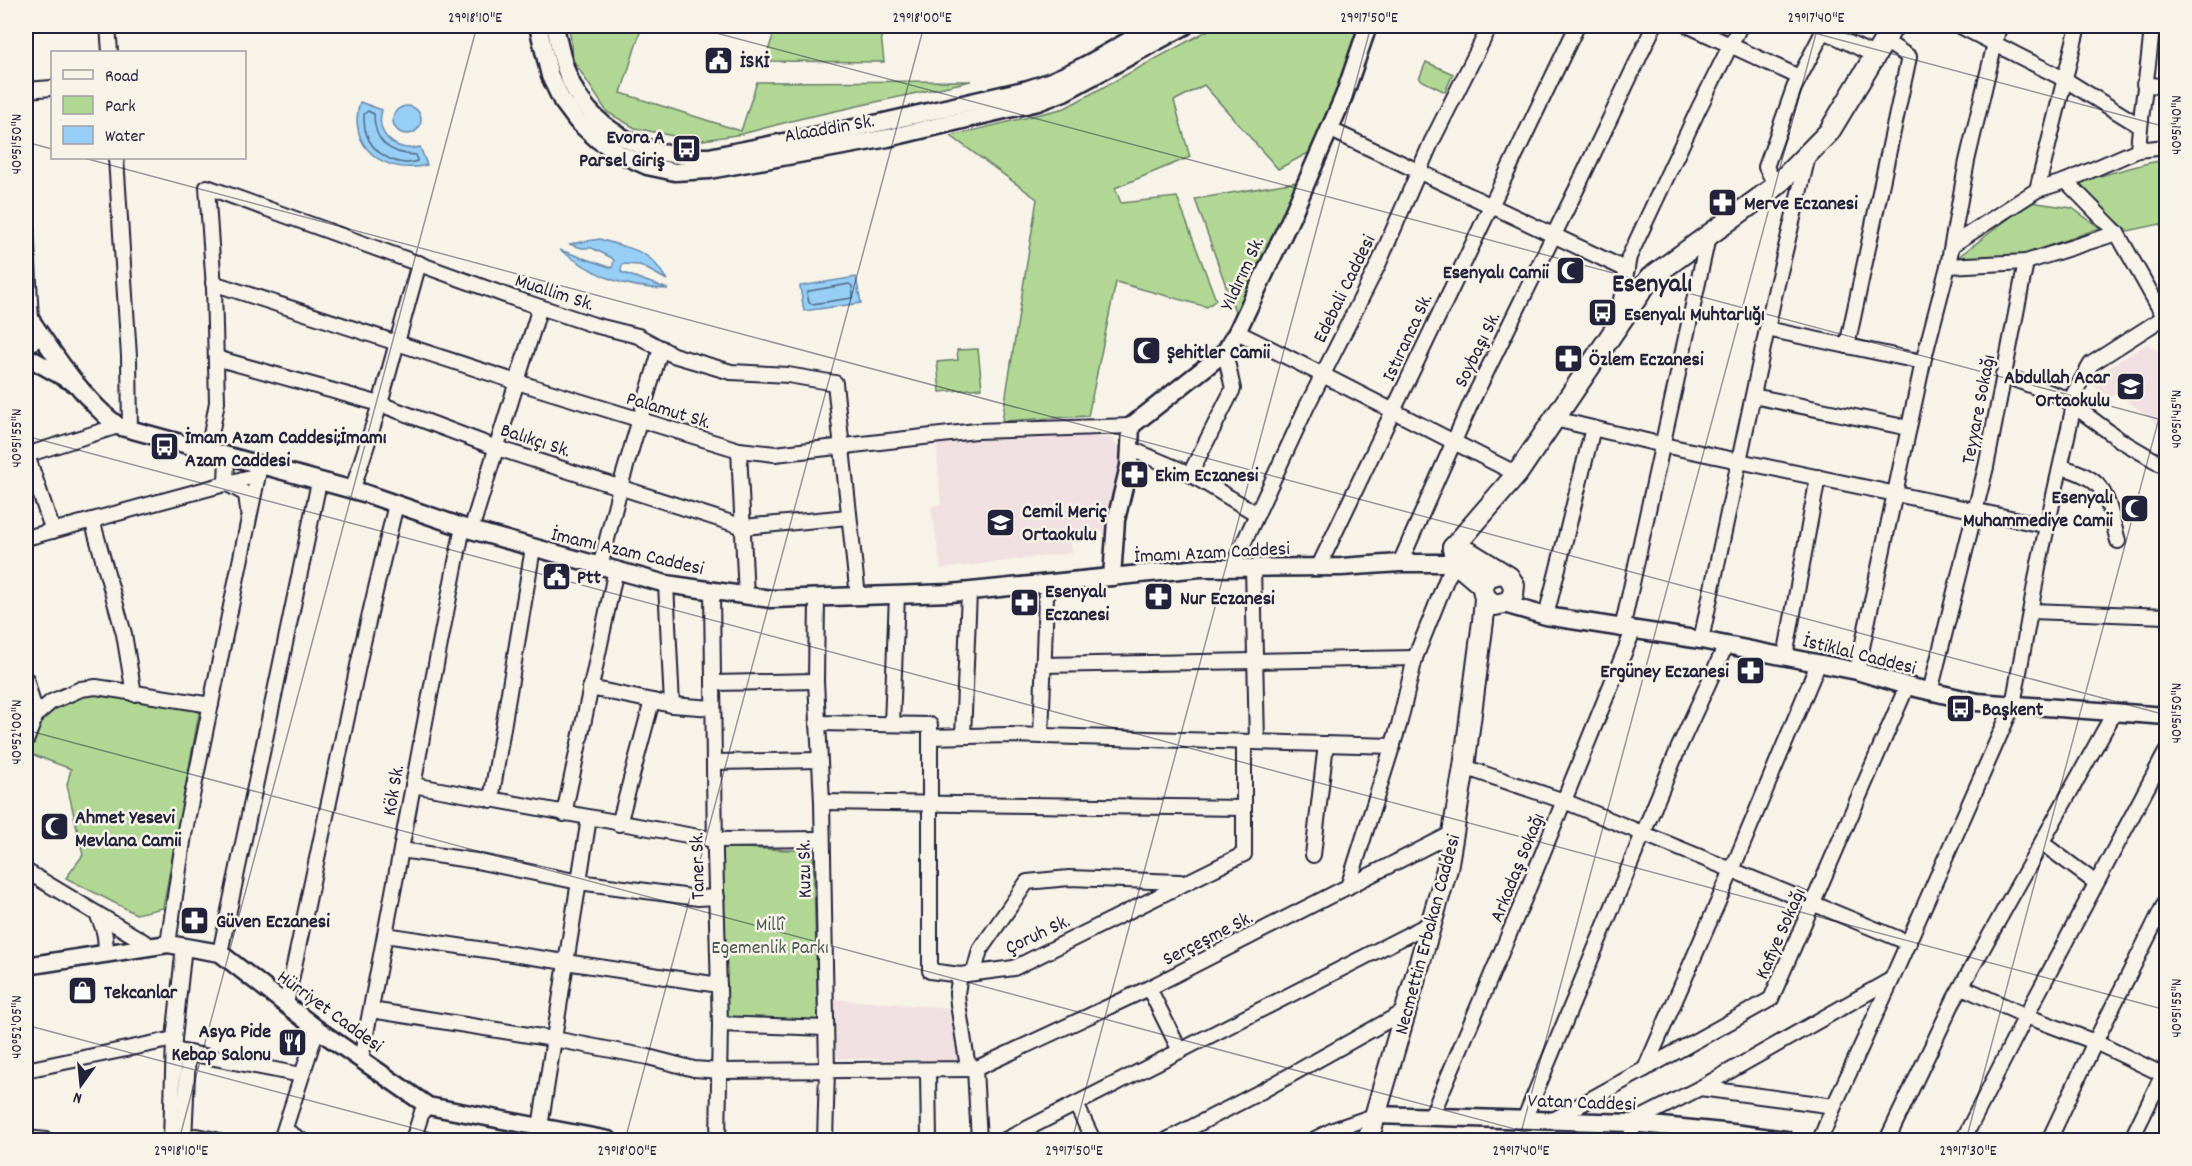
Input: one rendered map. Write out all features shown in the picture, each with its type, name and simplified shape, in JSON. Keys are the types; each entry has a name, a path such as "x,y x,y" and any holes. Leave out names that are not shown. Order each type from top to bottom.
{"main road":[{"path":"1460,555 1556,419 1650,278 1776,186 1809,153 1829,132 1884,41"},
{"path":"1460,555 1507,579"},
{"path":"1460,555 1493,598"},
{"path":"1493,598 1491,574 1507,579"},
{"name":"Necmettin Erbakan Caddesi","path":"1368,1140 1447,869 1464,767 1479,653 1493,598 1514,595 1507,579"}],"street":[{"path":"108,26 110,51"},
{"name":"Alaaddin Sk.","path":"538,26 550,76 562,101 577,121 598,140 620,154 647,166 675,172 709,170 868,133"},
{"name":"Alaaddin Sk.","path":"555,26 566,72 579,97 597,119 616,135 639,146 664,154 688,157 709,157 868,133 1052,97 1185,26"},
{"name":"Alaaddin Sk.","path":"886,130 1050,82 1154,26"},
{"name":"Yıldırım Sk.","path":"1131,426 1225,352 1237,332 1290,220 1344,96 1368,26"},
{"name":"Edebali Caddesi","path":"1232,568 1323,374 1378,265 1418,172 1490,26"},
{"name":"Istıranca Sk.","path":"1318,568 1577,26"},
{"name":"Soybaşı Sk.","path":"1400,563 1471,403 1654,26"},
{"path":"1689,26 1800,77"},
{"path":"1615,328 1629,257 1740,26"},
{"path":"1960,26 2064,79 2140,126"},
{"path":"1857,671 1923,362 1948,266 1967,161 1999,26"},
{"path":"2037,190 2078,26"},
{"path":"2138,150 2152,26"},
{"path":"1776,186 1766,167 1794,88 1825,28 1884,41 1909,57 1847,346"},
{"path":"2144,84 2166,87"},
{"path":"26,90 51,88"},
{"path":"1329,129 1627,270"},
{"path":"1952,244 2037,190 2066,181 2138,150 2166,147"},
{"path":"1701,640 1767,329 1809,153"},
{"path":"53,531 26,451 45,450 124,428 129,356 116,159"},
{"path":"1820,1140 2013,705 2072,404 2091,364 2166,315 2161,311 2117,233 2066,181"},
{"name":"Muallim Sk.","path":"213,283 207,187 540,307 638,336 673,355 731,372 788,375 835,383 841,447"},
{"path":"26,225 28,317"},
{"path":"1948,266 2026,262 2117,233"},
{"name":"Arkadaş Sokağı","path":"1431,1117 1564,801 1627,630 1663,445 1708,237"},
{"name":"Teyyare Sokağı","path":"1930,692 1986,466 2026,262"},
{"path":"352,491 380,404 418,263"},
{"path":"208,452 217,402 213,283"},
{"name":"Palamut Sk.","path":"213,283 396,344 739,450 775,454 976,431 1131,426"},
{"name":"Kök Sk.","path":"361,1059 413,785 467,528 497,448 540,307"},
{"name":"İmamı Azam Caddesi","path":"28,317 103,415 124,428 227,457 259,470 319,482 396,504 533,549 666,584 771,599 858,597 969,592 1200,568 1318,568 1400,563 1460,555"},
{"path":"1767,329 1923,362"},
{"path":"1237,332 1517,474"},
{"path":"26,347 42,336"},
{"path":"564,814 590,688 620,487 661,348"},
{"path":"1190,474 1233,389 1225,352"},
{"path":"26,356 80,386"},
{"name":"Balıkçı Sk.","path":"216,358 380,404 497,448 744,527 848,517"},
{"path":"2003,375 2062,397 2120,440 2166,466"},
{"path":"1753,396 1909,428"},
{"path":"1556,419 1663,445 2048,526"},
{"path":"1113,577 1116,520 1129,466 1131,426"},
{"path":"1507,579 1521,596 1546,616 1593,428"},
{"path":"841,447 858,597"},
{"path":"1131,449 1190,474 1257,514"},
{"path":"739,450 746,596"},
{"path":"226,483 227,457"},
{"path":"2061,467 2079,471 2096,483 2105,493 2118,541"},
{"path":"26,538 226,483 259,470"},
{"path":"216,1140 196,1136 183,1140 176,945 184,835 259,470"},
{"path":"1785,657 1818,477"},
{"path":"220,953 319,482"},
{"path":"226,483 246,494 249,524"},
{"path":"286,1004 362,647 396,504"},
{"path":"92,520 124,634 134,694"},
{"path":"491,800 533,549"},
{"path":"1348,887 1393,746 1415,658 1447,578 1460,555"},
{"name":"Çoruh Sk.","path":"930,737 930,971 960,975 1014,968 1244,854 1244,808 1256,660 1253,568"},
{"path":"1041,736 1046,597 1055,583"},
{"path":"666,584 672,705"},
{"name":"Taner Sk.","path":"712,591 721,1071 718,1140"},
{"path":"963,736 969,592"},
{"path":"892,724 897,595"},
{"name":"Kuzu Sk.","path":"818,597 816,681 822,802 825,1140"},
{"name":"İstiklal Caddesi","path":"1493,598 1546,616 1701,640 1857,671 1930,692 1977,702 2166,716"},
{"path":"2031,611 2166,616"},
{"path":"1524,1120 1679,747 1726,645"},
{"path":"1043,665 1415,658"},
{"path":"1645,1069 1732,870 1818,664"},
{"path":"26,679 36,715"},
{"path":"713,683 816,681"},
{"name":"Kafiye Sokağı","path":"1553,1120 1771,999 1908,686"},
{"path":"26,741 36,715 51,702 81,688 96,687 211,705"},
{"path":"590,688 672,705 713,708"},
{"path":"619,824 651,701"},
{"path":"1887,1140 1962,987 2114,713"},
{"path":"817,723 930,724 930,737 1041,736 1393,746"},
{"path":"1313,855 1326,744"},
{"path":"1964,1140 2026,1016 2165,757"},
{"path":"714,762 819,760"},
{"path":"1464,767 1564,801 1909,943"},
{"path":"413,785 715,840 822,839"},
{"path":"822,802 1244,808"},
{"path":"540,1127 589,818"},
{"name":"Serçeşme Sk.","path":"975,1069 1149,988 1453,834"},
{"path":"2042,843 2096,883"},
{"path":"401,850 476,861 579,882 698,898 717,897"},
{"path":"26,871 151,946"},
{"path":"974,972 980,950 1027,882 1069,878 1184,882"},
{"path":"2049,1140 2166,901"},
{"path":"97,914 104,929 105,954"},
{"path":"1005,1140 1433,922"},
{"path":"386,935 720,985"},
{"name":"Hürriyet Caddesi","path":"26,966 151,946 176,945 220,953 317,1029 428,1106 609,1140"},
{"path":"960,975 958,1004 967,1060 975,1069 979,1140"},
{"path":"1633,1140 1631,1123 1700,1088 1893,979"},
{"path":"1962,987 2026,1016 2165,1072 2131,1140"},
{"path":"1149,988 1180,1051"},
{"path":"371,1010 554,1039 648,1057 694,1069 928,1071 975,1069"},
{"path":"1167,1140 1262,1091 1407,1010"},
{"path":"720,1024 825,1028"},
{"path":"301,1140 283,1135 317,1029"},
{"path":"171,1140 179,1047"},
{"path":"26,1070 179,1047 301,1075"},
{"path":"928,1071 929,1140"},
{"path":"1700,1088 1834,1106"},
{"path":"1076,1104 1093,1140"},
{"path":"413,1140 422,1112 428,1106"},
{"path":"1313,1140 1333,1130 1376,1115"},
{"name":"Vatan Caddesi","path":"1376,1115 1631,1123 1732,1137 1786,1140"},
{"path":"26,1138 46,1140"}],"shaded area":[{"name":"Abdullah Acar Ortaokulu","path":"2147,344 2166,355 2166,431 2117,393 2111,398 2087,381"},
{"path":"1014,433 1112,438 1124,458 1108,529 1070,537 1072,553 941,569 931,506 941,505 936,440"},
{"path":"830,999 953,1008 960,1060 831,1058"}],"green space":[{"path":"569,26 642,26 621,93 741,131 757,82 971,81 742,134 697,141 635,128 607,112 573,60"},
{"path":"776,26 880,26 884,62 765,61"},
{"path":"1216,26 1362,26 1314,150 1278,169 1204,85 1174,101 1190,157 1115,188 1121,203 1177,197 1216,300 1207,307 1116,282 1088,416 1002,421 1037,199 951,136 1065,108"},
{"path":"1426,62 1453,74 1445,92 1419,79"},
{"path":"2166,160 2166,233 2160,224 2128,231 2074,183 2148,163"},
{"path":"1302,181 1237,317 1195,199"},
{"path":"2030,202 2072,208 2100,228 2023,255 1957,258"},
{"path":"978,349 982,388 940,392 937,362 958,360 957,350"},
{"path":"83,691 200,708 163,908 136,914 66,878 83,855 67,785 71,769 26,752 41,715"},
{"name":"Millî Egemenlik Parkı","path":"722,847 813,851 818,1020 727,1017"}],"water":[{"path":"360,102 382,110 382,127 389,140 403,147 420,147 427,165 397,166 384,162 372,154 364,145 359,132 357,118"},
{"path":"407,106 417,110 421,120 417,130 407,134 397,130 393,120 397,110"},
{"path":"600,239 647,256 667,280 640,265 622,264 621,272 668,289 637,286 611,279 586,267 560,250 612,268 614,261 612,258 592,248 569,244"},
{"path":"856,277 861,303 804,311 800,286"}],"place":[{"name":"İSKİ","path":"719,60"},
{"name":"Evora A Parsel Giriş","path":"686,148"},
{"name":"Merve Eczanesi","path":"1723,202"},
{"name":"Esenyalı Camii","path":"1570,271"},
{"name":"Esenyalı Muhtarlığı","path":"1603,313"},
{"name":"Şehitler Camii","path":"1146,351"},
{"name":"Özlem Eczanesi","path":"1568,358"},
{"name":"Abdullah Acar Ortaokulu","path":"2131,387"},
{"name":"İmam Azam Caddesi;İmamı Azam Caddesi","path":"164,447"},
{"name":"Ekim Eczanesi","path":"1134,474"},
{"name":"Esenyalı Muhammediye Camii","path":"2134,508"},
{"name":"Cemil Meriç Ortaokulu","path":"1001,522"},
{"name":"Ptt","path":"556,576"},
{"name":"Nur Eczanesi","path":"1159,597"},
{"name":"Esenyalı Eczanesi","path":"1024,602"},
{"name":"Ergüney Eczanesi","path":"1750,670"},
{"name":"Başkent","path":"1961,708"},
{"name":"Ahmet Yesevi Mevlana Camii","path":"54,827"},
{"name":"Güven Eczanesi","path":"195,920"},
{"name":"Tekcanlar","path":"83,991"},
{"name":"Asya Pide Kebap Salonu","path":"292,1042"}],"district":[{"name":"Esenyalı","path":"1652,282"}]}
